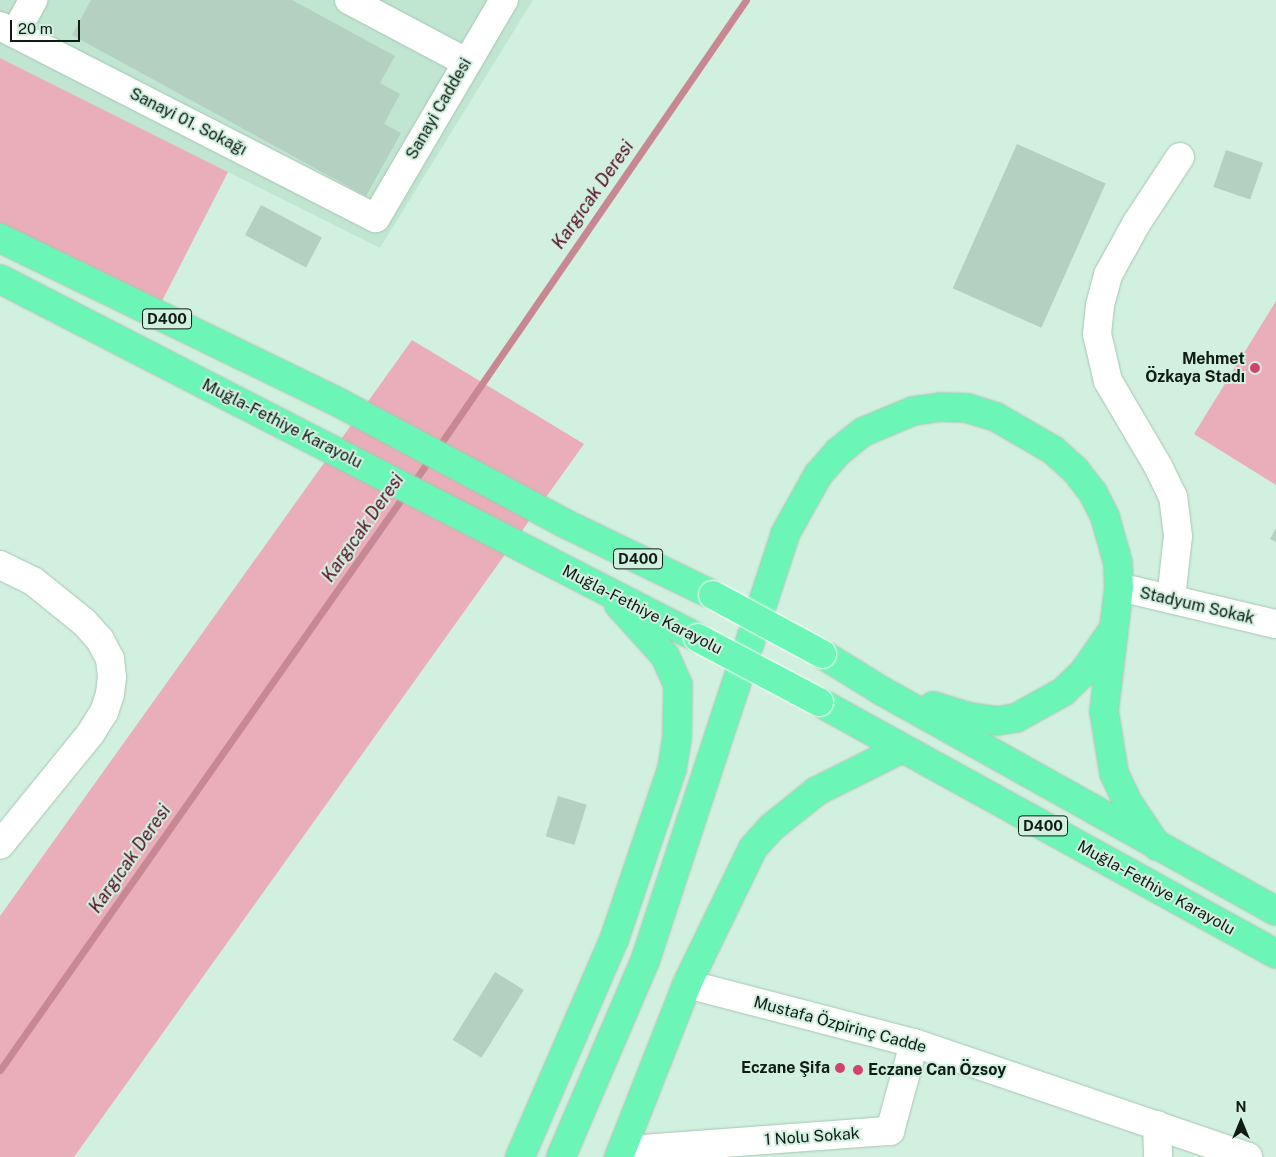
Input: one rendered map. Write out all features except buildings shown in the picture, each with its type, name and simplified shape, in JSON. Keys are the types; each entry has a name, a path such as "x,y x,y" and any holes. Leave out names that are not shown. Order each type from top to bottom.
{"highway":[{"name":"D400","path":"0,238 334,400 564,523 713,595 822,654 882,691 1276,911"},
{"name":"Muğla-Fethiye Karayolu","path":"0,279 557,566 601,586 819,702 901,749 1276,954"},
{"path":"561,1157 645,961 785,534 801,500 838,452 864,432 913,411 967,408 996,416 1052,450 1076,471 1093,493 1113,540 1119,587 1104,711 1113,765 1127,801 1157,846"},
{"path":"520,1157 614,940 662,801 677,739 678,684 665,656 601,586"},
{"path":"882,691 970,717 997,721 1016,718 1063,692 1083,673 1114,629"},
{"path":"633,1150 687,984 739,871 759,841 816,791 901,749"}],"street":[{"path":"8,30 33,0"},
{"path":"349,0 466,62"},
{"name":"Sanayi Caddesi","path":"376,218 466,62 494,3"},
{"name":"Sanayi 01. Sokağı","path":"8,30 376,218"},
{"path":"1171,599 1178,536 1173,497 1158,466 1108,381 1097,334 1100,305 1108,275 1136,224 1180,157"},
{"path":"0,565 32,581 84,622 100,640 110,659 112,678 110,694 104,712 91,733 0,844"},
{"name":"Stadyum Sokak","path":"1119,587 1276,624"},
{"name":"Mustafa Özpirinç Cadde","path":"687,984 914,1043 1157,1124 1248,1157"},
{"name":"1 Nolu Sokak","path":"633,1150 890,1131 914,1043"},
{"path":"1157,1124 1158,1157"}],"shaded area":[{"path":"0,0 533,0 380,248 0,58"},
{"path":"0,58 228,172 161,303 0,226"},
{"name":"Mehmet Özkaya Stadı","path":"1276,301 1276,485 1194,434"},
{"path":"412,340 584,444 74,1157 0,1157 0,916"}],"waterway":[{"name":"Kargıcak Deresi","path":"437,449 746,0"},
{"name":"Kargıcak Deresi","path":"411,486 431,457"},
{"name":"Kargıcak Deresi","path":"0,1070 405,494"}],"place":[{"name":"Mehmet Özkaya Stadı","path":"1255,368"},
{"name":"Eczane Şifa","path":"840,1068"},
{"name":"Eczane Can Özsoy","path":"858,1070"}]}
